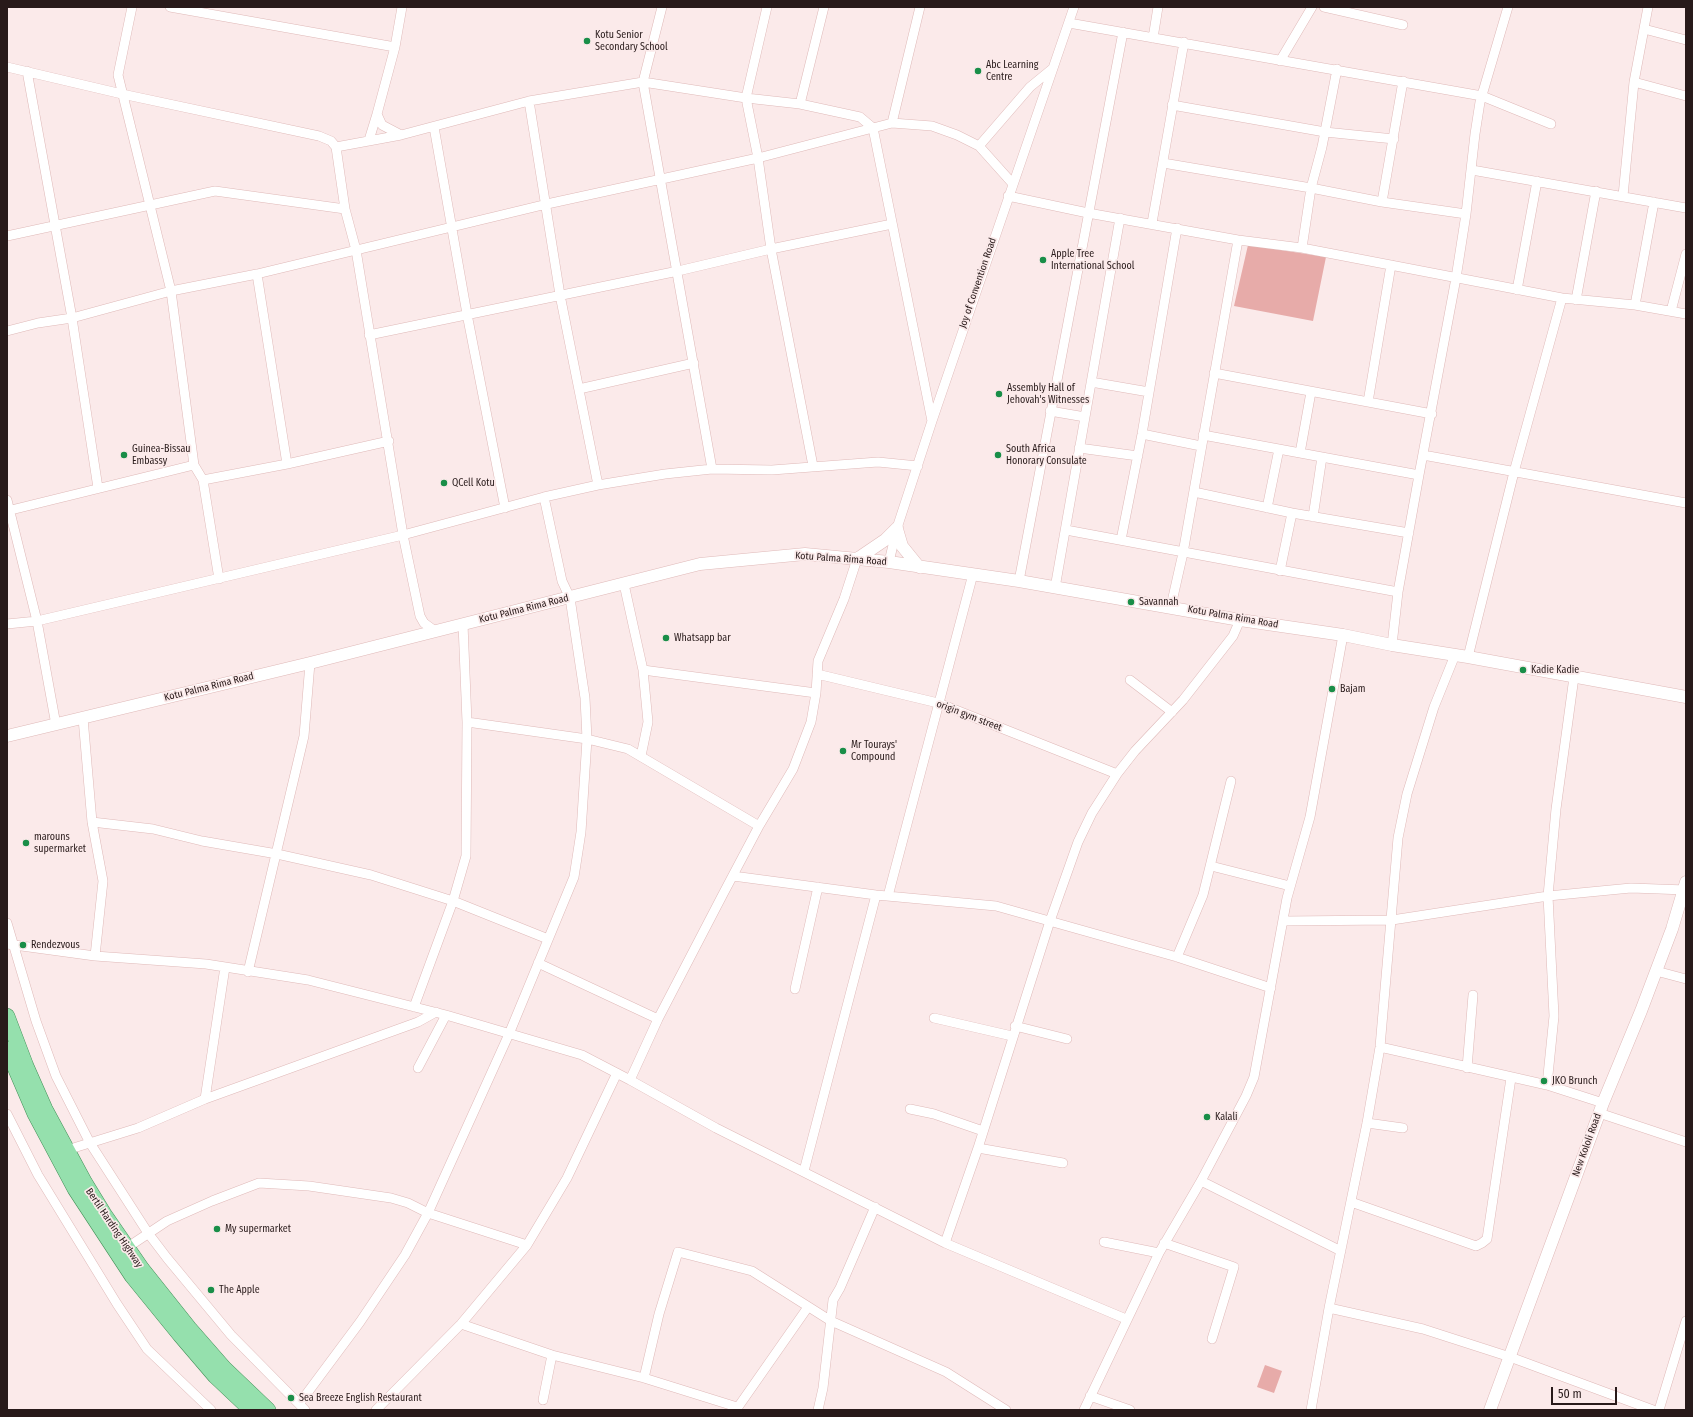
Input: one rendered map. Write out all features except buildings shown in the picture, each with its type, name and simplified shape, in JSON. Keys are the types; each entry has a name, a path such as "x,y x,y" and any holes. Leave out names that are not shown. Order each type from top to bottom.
{"main road":[{"name":"Bertil Harding Highway","path":"7,1016 26,1066 45,1109 85,1183 142,1269 188,1328 224,1368 268,1410"},
{"name":"Bertil Harding Highway","path":"7,1050 35,1114 75,1189 132,1276 215,1376 250,1410"}],"street":[{"path":"132,7 118,75 171,291 194,465 203,480 218,578"},
{"path":"170,7 213,10 394,47"},
{"path":"369,140 394,47 402,7"},
{"path":"662,7 643,82 678,271 712,469"},
{"path":"767,7 746,98 758,158 771,249 813,466"},
{"path":"800,104 824,7"},
{"path":"892,123 920,7"},
{"name":"Joy of Convention Road","path":"888,562 897,528 932,421 1074,7"},
{"path":"1153,38 1158,7"},
{"path":"1280,61 1312,7"},
{"path":"1324,7 1403,25"},
{"path":"1392,645 1398,592 1456,278 1472,170 1475,134 1482,96 1508,7"},
{"path":"1623,196 1634,82 1648,7"},
{"path":"1069,23 1184,42 1280,61 1337,69 1482,96 1551,124"},
{"path":"1644,29 1686,40"},
{"path":"1019,581 1122,32"},
{"path":"1152,223 1184,42"},
{"path":"7,67 122,94 319,136 331,141 336,147 345,210 356,250 369,335 389,441 403,535 420,616 424,623 434,631"},
{"path":"979,146 1030,87 1052,69"},
{"path":"1302,248 1311,188 1325,132 1337,69"},
{"path":"27,71 72,318 98,488"},
{"path":"1382,202 1403,81"},
{"path":"336,147 401,135 529,101 643,82 746,98 800,104 860,117 873,128 932,421"},
{"path":"1634,82 1686,96"},
{"path":"529,101 547,204 560,295 598,485"},
{"path":"1172,105 1325,132 1394,139"},
{"path":"377,114 382,125 401,135"},
{"path":"7,331 38,323 72,318 171,291 257,274 547,204 758,158 892,123 932,126 957,135 979,146 1013,184"},
{"path":"434,127 467,314 505,508"},
{"path":"1162,163 1311,188 1382,202 1466,214"},
{"path":"1472,170 1686,208"},
{"path":"1517,290 1537,181"},
{"path":"7,236 215,191 345,210"},
{"path":"1576,300 1596,191"},
{"path":"1008,196 1088,213 1152,223 1238,240 1302,248 1562,298 1635,305 1686,314"},
{"path":"1635,305 1654,202"},
{"path":"1055,588 1120,218"},
{"path":"369,335 678,271 771,249 892,224"},
{"path":"1121,540 1138,456 1178,228"},
{"path":"1171,606 1194,492 1238,240"},
{"path":"1672,311 1686,254"},
{"path":"1368,402 1391,265"},
{"path":"257,274 287,464"},
{"path":"1468,657 1514,472 1562,298"},
{"path":"579,389 694,363"},
{"path":"1214,373 1432,414"},
{"path":"1091,382 1149,392"},
{"path":"1300,453 1311,392"},
{"path":"1050,410 1085,417"},
{"path":"1142,434 1201,446"},
{"path":"1203,435 1419,475"},
{"path":"203,480 287,464 389,441"},
{"path":"1079,448 1138,456"},
{"path":"1266,508 1279,449"},
{"path":"1423,455 1686,503"},
{"path":"1314,517 1322,457"},
{"path":"7,624 37,621 403,535 544,497 598,485 665,474 712,469 772,470 878,462 918,466"},
{"path":"8,510 194,465"},
{"path":"1194,492 1292,513 1409,533"},
{"path":"7,923 10,945 56,1076 90,1143 148,1233 231,1335 302,1407 396,1269 428,1213 509,1034 574,878 581,832 588,739 585,698 570,598 562,581 544,497"},
{"path":"7,500 8,510 37,621 56,724"},
{"path":"1280,571 1292,513"},
{"path":"630,1080 658,1019 759,826 793,769 811,722 816,693 818,661 844,599 857,559 885,540 897,528 902,546 919,567"},
{"path":"1066,530 1398,592"},
{"name":"Kotu Palma Rima Road","path":"7,736 310,663 700,564 805,554 888,562 1019,581 1171,606 1240,620 1343,635 1686,697"},
{"path":"888,896 973,574"},
{"path":"624,584 643,670 648,722 641,756"},
{"path":"945,1243 978,1148 1015,1026 1050,921 1081,836 1092,813 1117,774 1135,751 1172,712 1232,636 1240,620"},
{"path":"414,1007 453,901 466,856 467,722 463,624"},
{"path":"1084,1410 1126,1319 1164,1243 1201,1181 1246,1096 1254,1077 1290,886 1310,816 1343,635"},
{"path":"1311,1410 1329,1308 1367,1123 1380,1047 1398,838 1407,794 1434,707 1455,655"},
{"path":"248,972 304,736 310,663"},
{"path":"643,670 816,693"},
{"name":"origin gym street","path":"817,674 938,703 1117,774"},
{"path":"1547,1085 1554,1016 1548,896 1556,809 1574,677"},
{"path":"1130,680 1172,712"},
{"path":"83,718 86,733 92,822 103,881 95,956"},
{"path":"467,722 588,739 628,749 759,826"},
{"path":"1177,957 1203,895 1232,781"},
{"path":"92,822 153,829 196,840 277,854 371,874 453,901 548,939"},
{"path":"1211,866 1290,886"},
{"path":"733,876 876,895 996,906 1177,957 1271,988"},
{"path":"795,989 818,887"},
{"path":"1284,921 1392,920 1548,896 1631,888 1685,888"},
{"name":"New Kololi Road","path":"1490,1410 1601,1108 1672,929 1685,888"},
{"path":"804,1171 876,895"},
{"path":"10,945 95,956 225,967 248,972 308,980 436,1012 582,1055 716,1128 945,1243 1126,1319"},
{"path":"538,963 658,1019"},
{"path":"205,1099 225,967"},
{"path":"1656,971 1686,980"},
{"path":"1467,1068 1473,995"},
{"path":"67,1150 138,1128 205,1099 418,1022 436,1012"},
{"path":"418,1068 446,1015"},
{"path":"934,1018 1012,1036"},
{"path":"1015,1026 1067,1038"},
{"path":"1380,1047 1547,1085 1686,1142"},
{"path":"376,1410 461,1324 527,1245 567,1178 617,1073"},
{"path":"1351,1202 1476,1246 1488,1239 1511,1078"},
{"path":"910,1109 934,1114 983,1132"},
{"path":"7,1114 38,1175 117,1304 147,1349 211,1410"},
{"path":"1367,1123 1403,1128"},
{"path":"978,1148 1063,1163"},
{"path":"1201,1181 1341,1251"},
{"path":"128,1246 167,1221 212,1201 259,1183 309,1186 381,1196 408,1203 428,1213 527,1245"},
{"path":"818,1410 823,1388 833,1300 840,1288 875,1207"},
{"path":"1104,1242 1159,1253"},
{"path":"1164,1243 1234,1267 1212,1339"},
{"path":"644,1378 659,1314 678,1252 752,1271 808,1308 831,1321 946,1372 1006,1410"},
{"path":"461,1324 552,1354 644,1378 737,1409 808,1308"},
{"path":"1329,1308 1423,1329 1510,1356 1653,1410"},
{"path":"1659,1410 1682,1349 1686,1321"},
{"path":"543,1400 552,1354"},
{"path":"1090,1396 1130,1410"}],"shaded area":[{"path":"1248,245 1326,257 1313,321 1234,306"},
{"path":"1265,1365 1282,1371 1274,1393 1257,1387"}],"place":[{"name":"Kotu Senior Secondary School","path":"587,41"},
{"name":"Abc Learning Centre","path":"978,71"},
{"name":"Apple Tree International School","path":"1043,260"},
{"name":"Assembly Hall of Jehovah's Witnesses","path":"999,394"},
{"name":"Guinea-Bissau Embassy","path":"124,455"},
{"name":"South Africa Honorary Consulate","path":"998,455"},
{"name":"QCell Kotu","path":"444,483"},
{"name":"Savannah","path":"1131,602"},
{"name":"Whatsapp bar","path":"666,638"},
{"name":"Kadie Kadie","path":"1523,670"},
{"name":"Bajam","path":"1332,689"},
{"name":"Mr Tourays' Compound","path":"843,751"},
{"name":"marouns supermarket","path":"26,843"},
{"name":"Rendezvous","path":"23,945"},
{"name":"JKO Brunch","path":"1544,1081"},
{"name":"Kalali","path":"1207,1117"},
{"name":"My supermarket","path":"217,1229"},
{"name":"The Apple","path":"211,1290"},
{"name":"Sea Breeze English Restaurant","path":"291,1398"}]}
